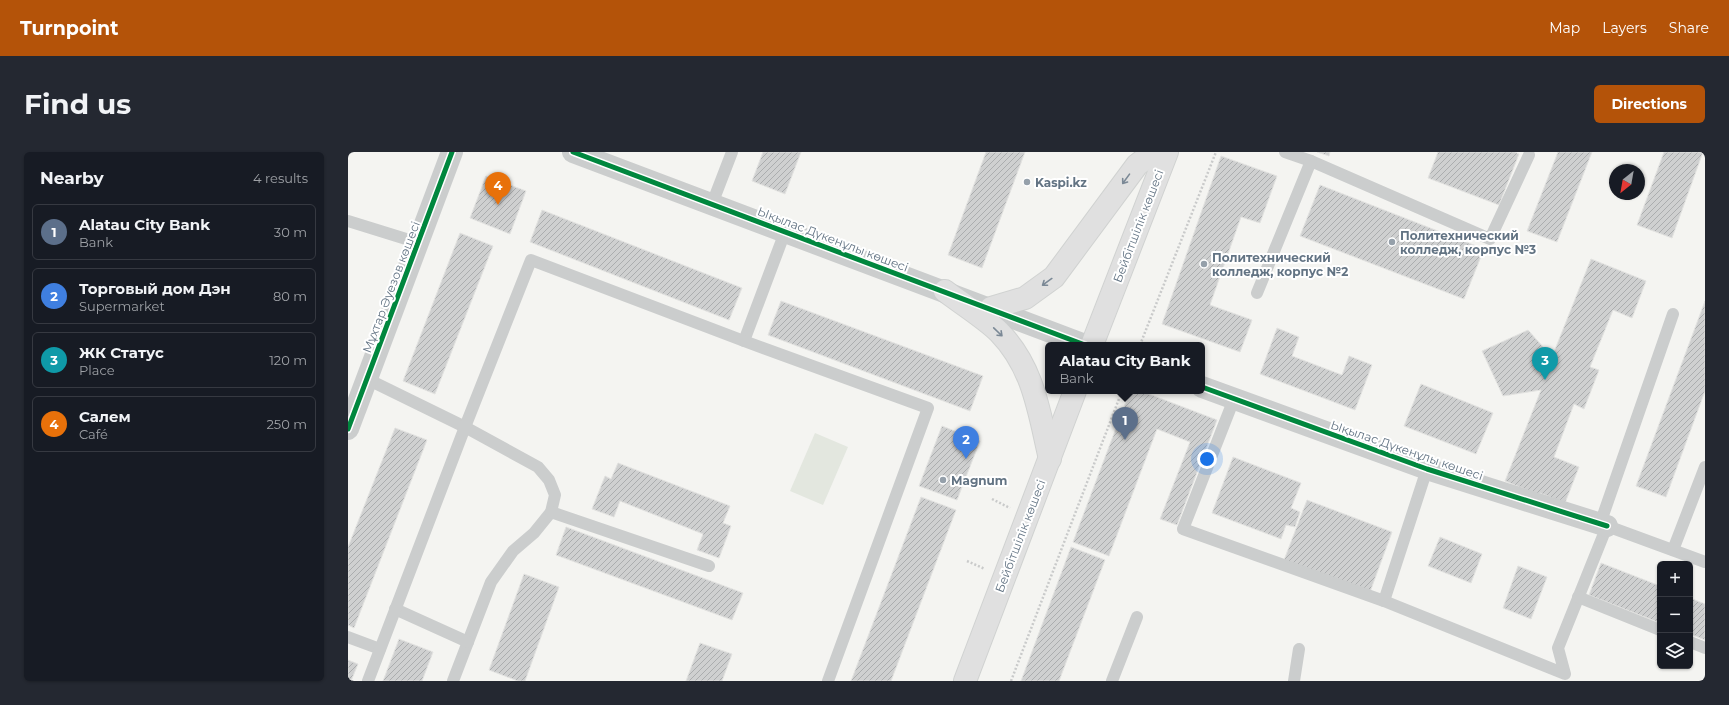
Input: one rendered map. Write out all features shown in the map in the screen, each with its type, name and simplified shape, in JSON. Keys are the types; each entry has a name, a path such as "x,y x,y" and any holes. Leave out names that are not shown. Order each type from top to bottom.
{"main road":[{"path":"991,308 1025,298 1054,277 1137,165 1154,152"},
{"name":"Бейбітшілік көшесі","path":"1093,342 1167,152"},
{"path":"945,292 998,331 1019,356 1034,388 1050,458"},
{"name":"Бейбітшілік көшесі","path":"965,681 1074,394"}],"street":[{"name":"Мұхтар Әуезов көшесі","path":"348,429 452,152"},
{"name":"Ықылас Дүкенұлы көшесі","path":"573,152 991,308 1077,342"},
{"name":"Ықылас Дүкенұлы көшесі","path":"1205,388 1427,469 1603,525"}],"lane":[{"path":"712,204 732,152"},
{"path":"1285,152 1311,160 1490,239 1529,154"},
{"path":"1257,293 1311,160"},
{"path":"348,221 419,243"},
{"path":"744,341 786,232"},
{"path":"368,681 465,427 531,260 744,341 928,408 828,681"},
{"path":"1567,677 1558,648 1578,597 1603,525 1673,314"},
{"path":"367,379 465,427 538,467 549,480 555,495 551,512 534,533 513,551 490,582 453,681"},
{"path":"1234,399 1183,529 1384,601 1567,677"},
{"path":"1673,550 1705,467"},
{"path":"1384,601 1427,469"},
{"path":"551,512 709,566"},
{"path":"1603,525 1705,562"},
{"path":"1578,597 1657,629"},
{"path":"395,610 468,642"},
{"path":"1112,681 1137,617"},
{"path":"348,637 380,649"},
{"path":"1693,643 1705,648"},
{"path":"1294,681 1299,649"}],"path":[{"path":"1141,342 1216,152"},
{"path":"1011,681 1121,394"}],"shaded area":[{"path":"815,433 848,447 823,505 790,491"}],"building":[{"path":"763,152 801,152 785,194 752,181"},
{"path":"986,152 1025,152 982,268 948,255"},
{"path":"1317,152 1330,152 1329,156"},
{"path":"1438,152 1515,152 1519,154 1499,205 1428,178"},
{"path":"1558,152 1592,152 1557,242 1527,231"},
{"path":"1664,152 1703,152 1672,238 1637,225"},
{"name":"Политехнический колледж, корпус №2","path":"1221,156 1277,176 1260,223 1241,217 1210,305 1252,320 1240,352 1162,324"},
{"path":"486,176 526,191 510,234 470,218"},
{"name":"Политехнический колледж, корпус №3","path":"1320,185 1484,249 1464,299 1300,236"},
{"path":"542,210 742,288 729,320 530,242"},
{"path":"460,233 493,246 435,394 403,381"},
{"path":"1591,259 1646,281 1632,318 1613,310 1590,367 1599,370 1584,409 1574,404 1554,457 1579,467 1565,503 1540,493 1539,495 1505,481 1541,390 1503,396 1482,351 1528,330 1552,357"},
{"path":"781,301 983,376 970,411 768,335"},
{"path":"1705,301 1705,391 1666,497 1636,486"},
{"path":"1277,328 1299,337 1292,356 1342,375 1349,356 1372,365 1355,410 1260,374"},
{"path":"1421,384 1493,413 1476,454 1404,426"},
{"path":"1129,394 1149,394 1217,420 1177,525 1160,519 1190,442 1157,429 1109,556 1073,542"},
{"path":"942,426 980,441 957,500 919,486"},
{"path":"395,428 427,440 354,628 348,625 348,547"},
{"path":"1233,457 1301,483 1291,508 1300,512 1295,527 1286,525 1281,539 1212,513"},
{"path":"618,463 730,506 723,523 731,526 719,558 697,550 703,534 620,501 614,517 592,509 605,476 611,479"},
{"path":"921,497 956,510 891,681 851,681"},
{"path":"1307,500 1392,532 1370,592 1284,560"},
{"path":"566,527 743,593 732,620 556,555"},
{"path":"1440,537 1482,554 1471,583 1428,566"},
{"path":"1071,547 1105,560 1059,681 1021,681"},
{"path":"1601,563 1657,585 1657,622 1589,595"},
{"path":"1518,566 1547,577 1531,619 1503,608"},
{"path":"524,574 559,587 525,681 518,681 489,670"},
{"path":"1693,599 1705,604 1705,640 1693,635"},
{"path":"399,639 433,652 422,681 383,681"},
{"path":"700,643 732,654 722,681 686,681"},
{"path":"348,660 358,664 351,681 348,681"}],"cycle path":[{"path":"348,429 452,152"},
{"path":"573,152 1077,342"},
{"path":"1205,388 1427,469 1607,526"}],"place":[{"name":"Kaspi.kz","path":"1027,182"},
{"name":"Салем","path":"498,205"},
{"name":"Политехнический колледж, корпус №3","path":"1392,242"},
{"name":"Политехнический колледж, корпус №2","path":"1204,264"},
{"name":"ЖК Статус","path":"1545,380"},
{"name":"Alatau City Bank","path":"1125,440"},
{"name":"Торговый дом Дэн","path":"966,459"},
{"name":"Magnum","path":"943,480"}]}
